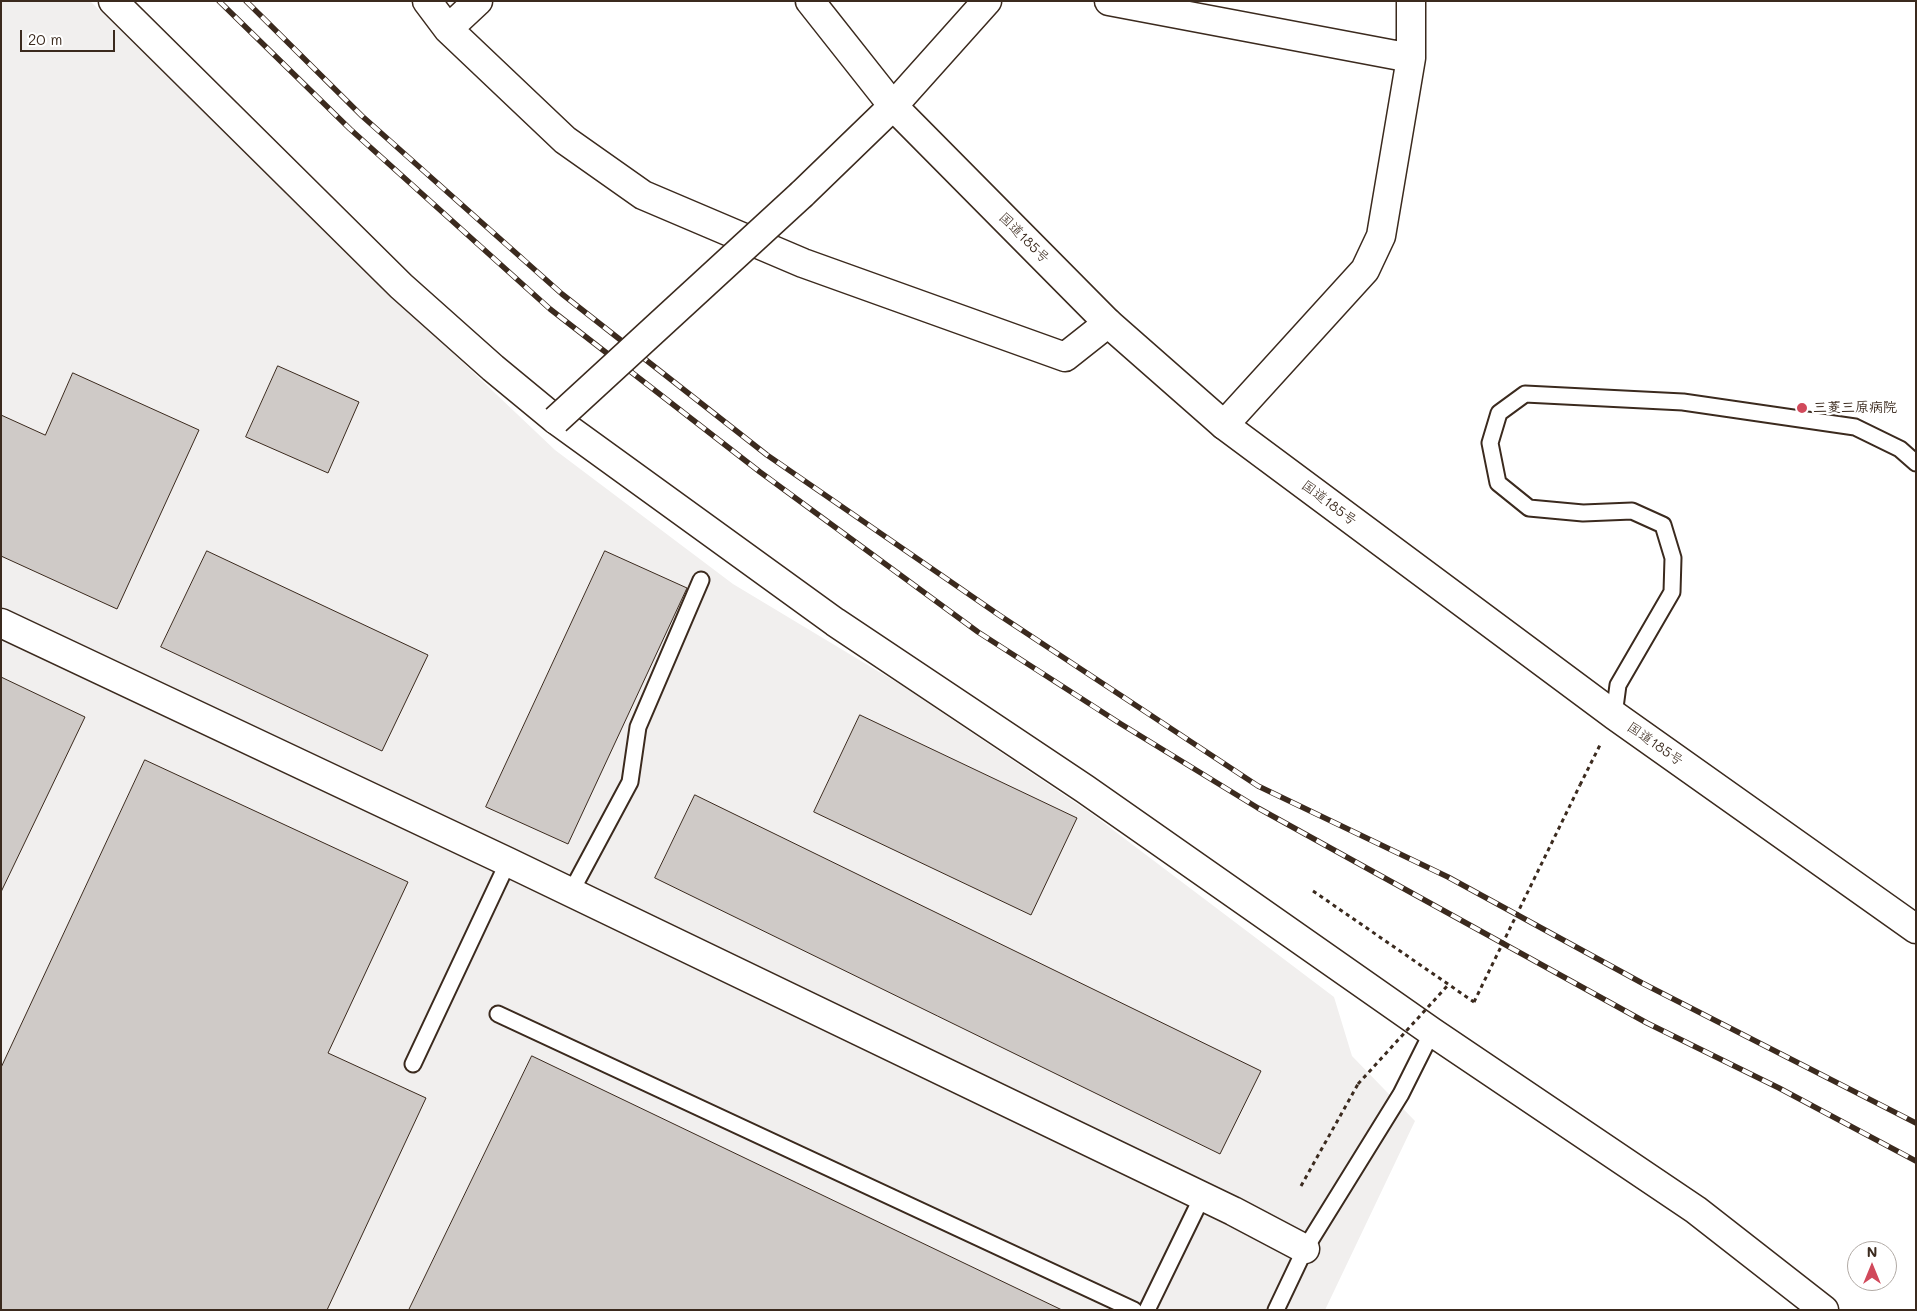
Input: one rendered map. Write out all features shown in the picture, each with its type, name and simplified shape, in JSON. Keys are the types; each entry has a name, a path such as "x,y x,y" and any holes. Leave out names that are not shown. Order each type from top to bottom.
{"main road":[{"path":"427,1 448,29 565,140 643,195 803,263 1065,357 1108,323"},
{"path":"448,29 478,1"},
{"name":"国道185号","path":"810,1 893,106 1108,323 1224,425 1614,715 1916,929"},
{"path":"556,420 802,194 893,106 987,1"},
{"path":"1109,1 1412,58"},
{"path":"1224,425 1365,270 1381,236 1412,58 1411,1"},
{"path":"118,7 401,286 493,368 556,420 767,574 1085,789 1432,1032 1696,1210 1824,1310"},
{"path":"1,623 571,892 1202,1197 1305,1249"}],"lane":[{"path":"1614,715 1618,685 1672,592 1673,558 1663,525 1632,511 1583,513 1529,508 1498,483 1490,443 1499,413 1525,394 1683,402 1855,427 1900,449 1916,463"},
{"path":"571,892 630,782 638,727 702,580"},
{"path":"413,1064 508,862"},
{"path":"498,1014 1134,1310"},
{"path":"1276,1310 1305,1249 1401,1094 1432,1032"},
{"path":"1147,1310 1202,1197"}],"path":[{"path":"1313,891 1474,1002 1614,715"},
{"path":"1301,1186 1358,1084 1449,984"}],"shaded area":[{"path":"1,1 90,1 380,284 555,450 733,584 901,685 1092,814 1334,997 1352,1056 1415,1121 1325,1310 1,1310"}],"building":[{"path":"278,366 359,402 328,473 246,437"},
{"path":"73,373 199,430 117,609 1,556 1,415 45,435"},
{"path":"207,551 428,655 382,751 161,647"},
{"path":"605,551 687,588 568,844 486,807"},
{"path":"1,677 85,717 1,892"},
{"path":"860,715 1077,818 1031,915 814,812"},
{"path":"145,760 408,882 328,1053 426,1098 327,1310 1,1310 1,1068"},
{"path":"695,795 1261,1071 1220,1154 655,878"},
{"path":"532,1056 1062,1310 409,1310"}],"railway":[{"path":"219,1 350,129 550,309 760,472 978,632 1121,724 1258,808 1647,1023 1779,1088 1916,1161"},
{"path":"246,1 362,116 562,294 767,455 999,615 1258,786 1448,877 1642,983 1916,1123"}],"place":[{"name":"三菱三原病院","path":"1802,408"}]}
